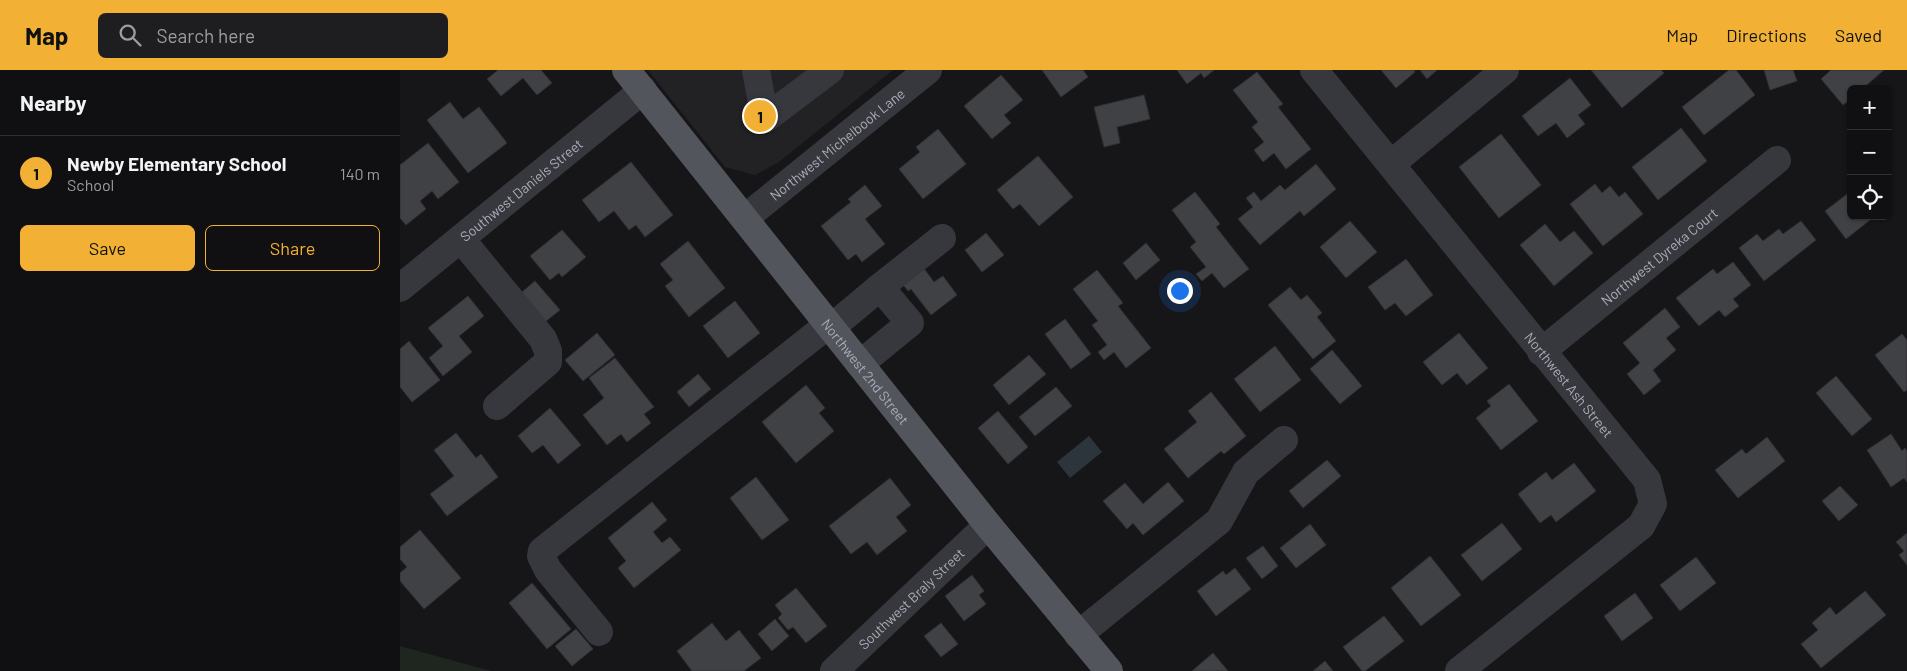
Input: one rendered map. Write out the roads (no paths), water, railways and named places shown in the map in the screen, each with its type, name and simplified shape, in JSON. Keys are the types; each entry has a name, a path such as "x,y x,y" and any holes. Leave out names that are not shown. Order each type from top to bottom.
{"main road":[{"name":"Northwest 2nd Street","path":"635,80 988,524 1109,671"}],"street":[{"path":"756,70 765,119 830,70"},
{"name":"Northwest Michelbook Lane","path":"745,218 928,70"},
{"name":"Northwest Ash Street","path":"1314,70 1541,352 1647,480 1653,504 1641,526 1459,671"},
{"path":"1391,164 1505,70"},
{"name":"Southwest Daniels Street","path":"400,288 461,239 635,80"},
{"name":"Northwest Dyreka Court","path":"1541,352 1777,160"},
{"path":"599,632 548,570 540,556 542,551 942,238"},
{"path":"461,239 543,339 548,351 548,362 497,406"},
{"path":"860,364 910,323 880,287"},
{"path":"1078,635 1219,521 1246,472 1284,440"},
{"name":"Southwest Braly Street","path":"834,671 988,524"}],"place":[{"name":"Newby Elementary School","path":"760,116"}]}
